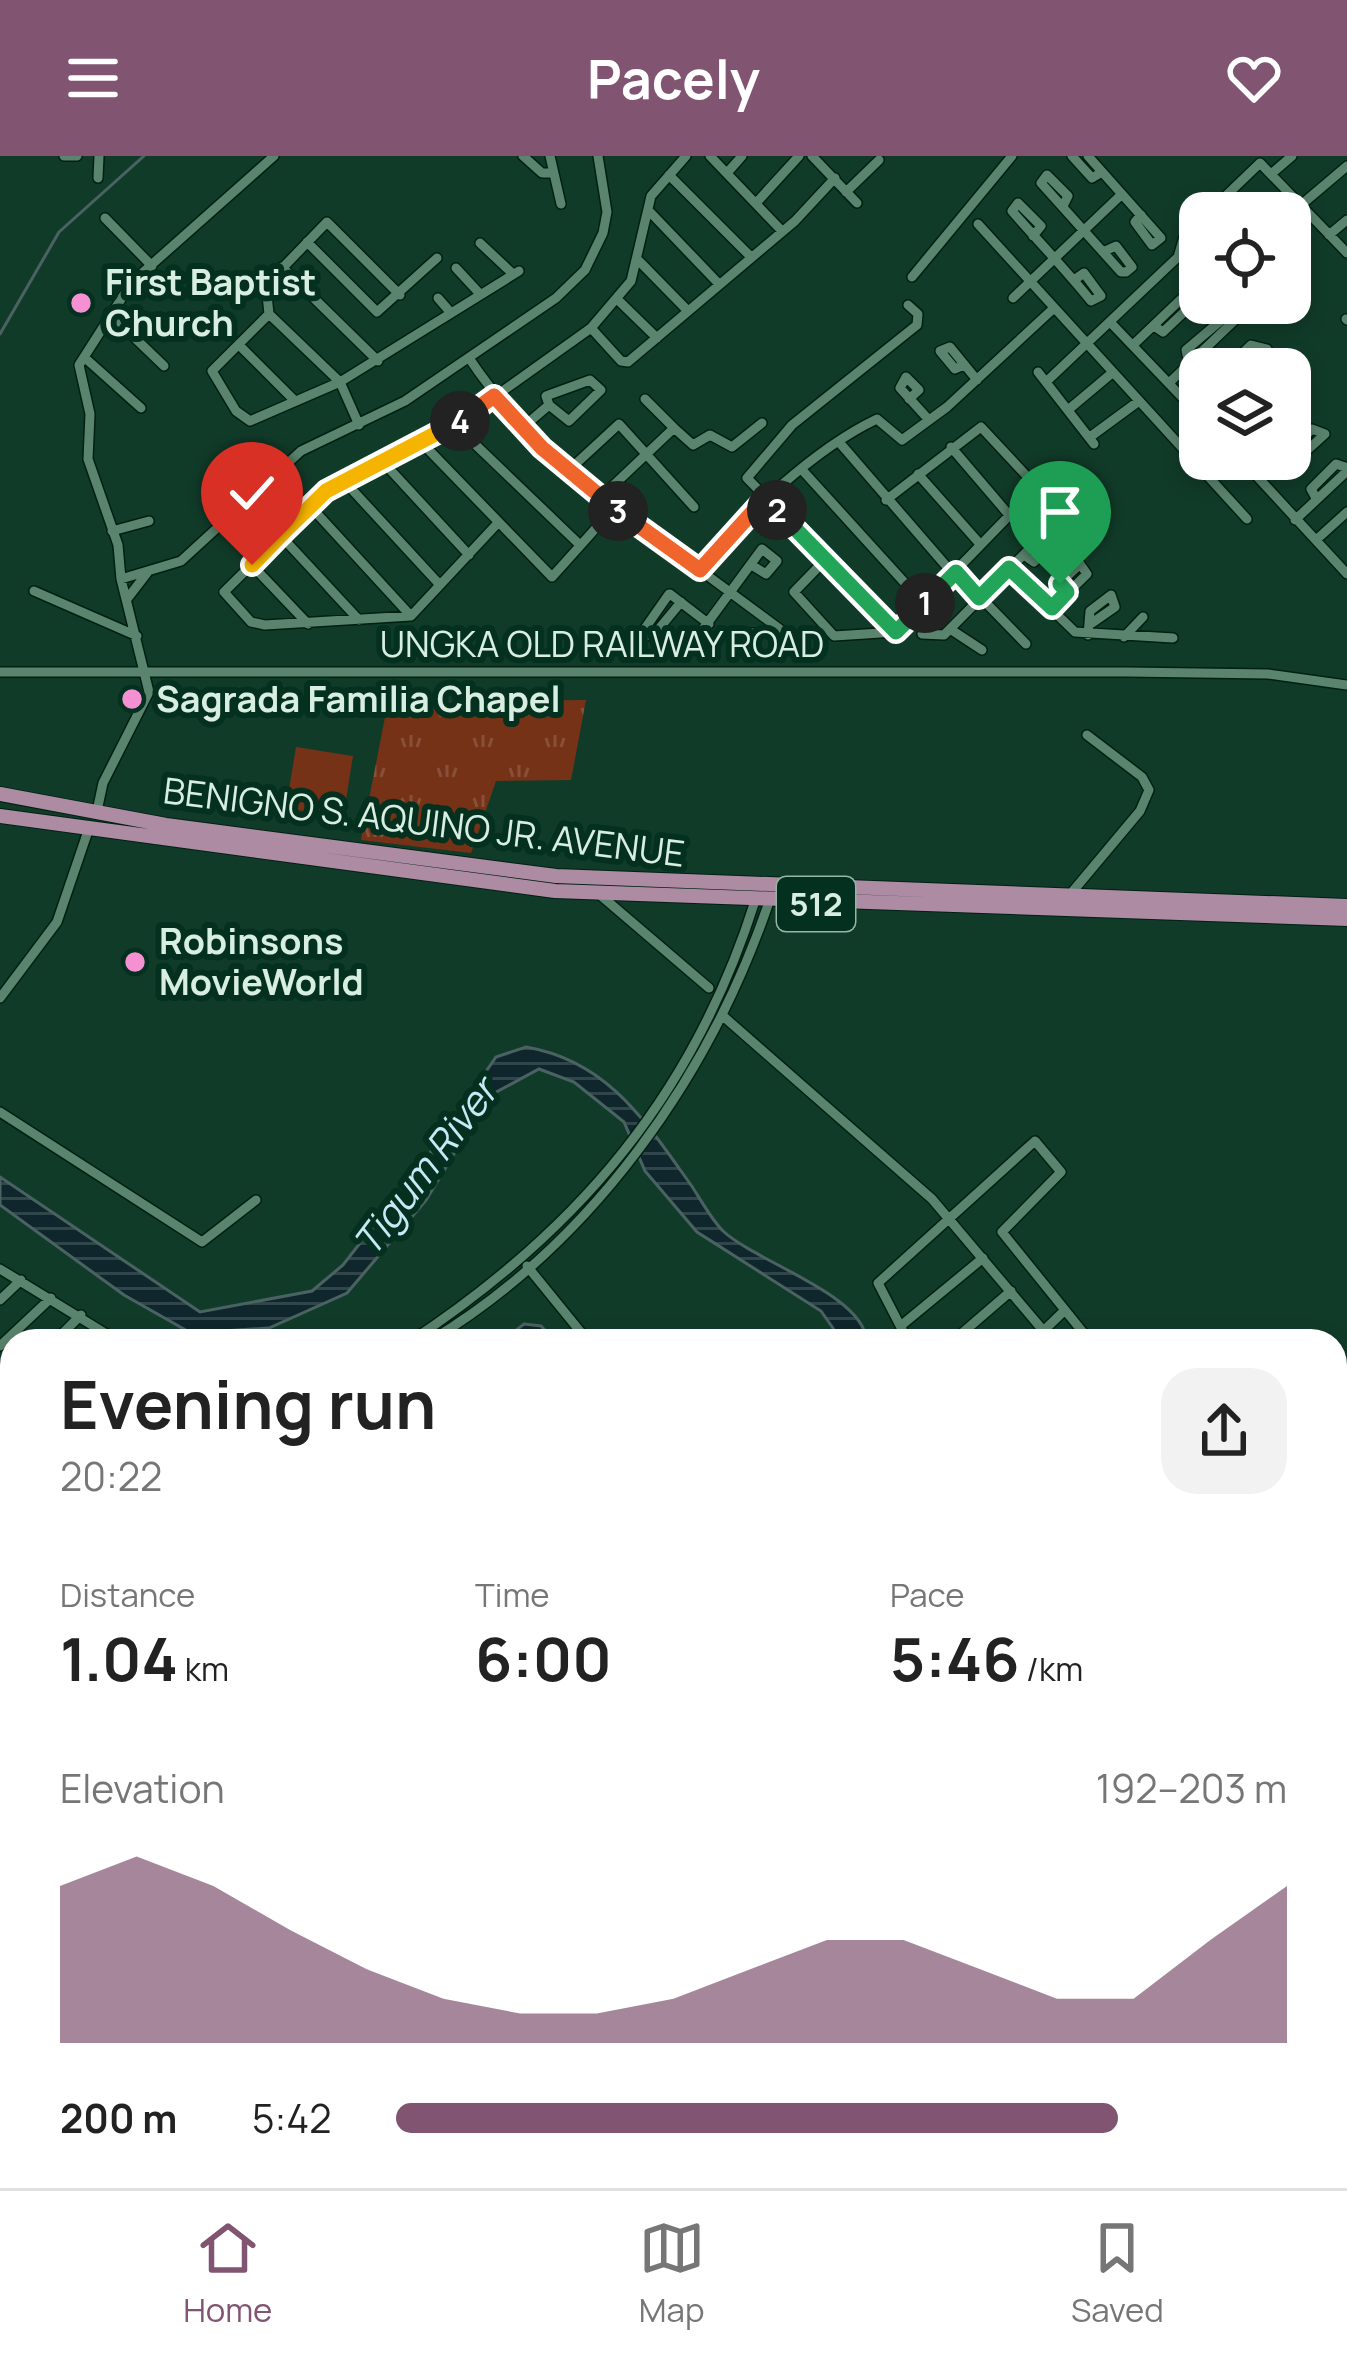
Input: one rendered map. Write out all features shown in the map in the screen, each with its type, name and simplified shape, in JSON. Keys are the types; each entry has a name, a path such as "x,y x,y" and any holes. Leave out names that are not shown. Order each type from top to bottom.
{"main road":[{"name":"BENIGNO S. AQUINO JR. AVENUE","path":"0,797 97,811 160,831"},
{"name":"512","path":"0,797 160,831"},
{"name":"BENIGNO S. AQUINO JR. AVENUE","path":"0,813 88,831 160,831 599,894 1068,897 1100,904 1347,919"},
{"name":"512","path":"0,813 160,831"},
{"name":"BENIGNO S. AQUINO JR. AVENUE","path":"289,848 762,902 1347,906"}],"street":[{"path":"64,156 77,156"},
{"path":"98,178 99,156"},
{"path":"97,811 104,783 149,692 112,531 88,459 90,414 79,381 84,357 109,313 152,266 274,156"},
{"path":"523,156 551,173"},
{"path":"550,156 561,203"},
{"path":"121,580 181,561 301,451 359,424 470,358 556,298 591,260 607,212 598,156"},
{"path":"496,525 411,616 265,625 245,616 224,592 310,506 345,482 455,424 591,328 618,300 639,261 651,196 686,156"},
{"path":"710,156 782,231"},
{"path":"727,173 742,156"},
{"path":"757,202 799,156"},
{"path":"812,156 857,203"},
{"path":"1072,156 1092,178 1102,172"},
{"path":"1088,156 1141,215"},
{"path":"1271,174 1292,156"},
{"path":"912,277 1009,157"},
{"path":"846,192 876,158 892,172"},
{"path":"1230,192 1260,163 1288,192"},
{"path":"1311,197 1347,166"},
{"path":"669,175 751,256"},
{"path":"591,328 624,363 782,231 835,178"},
{"path":"1013,298 1122,194"},
{"path":"1063,206 1105,251"},
{"path":"650,212 719,284"},
{"path":"1311,215 1347,253"},
{"path":"105,218 152,266"},
{"path":"1330,235 1347,220"},
{"path":"359,424 340,382 269,314 266,285 323,223 330,224 400,295"},
{"path":"979,224 1247,519"},
{"path":"1033,236 1074,280"},
{"path":"307,242 373,310 381,312 437,258"},
{"path":"269,314 212,378 250,422 378,361 516,272 480,243"},
{"path":"1139,401 1092,440 1042,377 1109,322 1179,254"},
{"path":"996,266 1006,256"},
{"path":"639,261 688,311"},
{"path":"282,267 378,361"},
{"path":"456,268 480,294"},
{"path":"438,298 452,314"},
{"path":"618,300 657,338"},
{"path":"1133,345 1179,302"},
{"path":"896,632 747,476 792,425 917,325 918,314 908,305"},
{"path":"700,570 732,529 838,442 877,419 902,440 977,380 1054,308"},
{"path":"1232,311 1236,319 1189,364 1186,350 1232,311"},
{"path":"109,313 164,366"},
{"path":"1154,326 1163,332 1179,317"},
{"path":"1109,322 1179,394"},
{"path":"239,345 294,400"},
{"path":"84,357 141,408"},
{"path":"470,358 494,396 568,471 796,640"},
{"path":"964,365 977,380"},
{"path":"1068,410 1112,373"},
{"path":"1169,383 1179,374"},
{"path":"585,381 596,382 601,390 569,421 549,405 546,397 585,381"},
{"path":"645,399 693,446 710,435 732,447 762,423"},
{"path":"909,399 929,420"},
{"path":"522,428 549,405"},
{"path":"455,424 580,545"},
{"path":"568,471 619,424 694,507"},
{"path":"600,498 674,428"},
{"path":"826,559 794,592 834,636 896,632 1036,490 1035,482 986,428 976,428 886,500"},
{"path":"1311,431 1324,434 1311,446"},
{"path":"838,442 886,500 1026,644"},
{"path":"423,444 552,578 614,508"},
{"path":"951,448 1010,516"},
{"path":"384,463 470,555"},
{"path":"804,472 923,604"},
{"path":"1295,520 1345,473"},
{"path":"919,474 980,544"},
{"path":"1259,480 1347,574"},
{"path":"345,482 440,585"},
{"path":"310,506 411,616"},
{"path":"1316,540 1342,524 1347,512"},
{"path":"112,531 149,521"},
{"path":"280,536 359,620"},
{"path":"922,634 941,636 1024,555"},
{"path":"252,565 308,624"},
{"path":"689,648 753,566"},
{"path":"1009,568 1075,632 1173,638"},
{"path":"127,599 147,573"},
{"path":"34,591 137,636"},
{"path":"1052,608 1067,592"},
{"path":"681,602 653,636 642,635 668,594 681,602 709,624"},
{"path":"732,649 756,613"},
{"path":"1124,637 1143,617"},
{"path":"1088,635 1092,623"},
{"path":"950,629 982,650"},
{"path":"744,633 783,632"},
{"name":"UNGKA OLD RAILWAY ROAD","path":"0,672 1174,673 1268,674 1347,685"},
{"path":"1068,897 1139,811 1149,790 1142,777 1087,735"},
{"path":"0,998 57,922 88,831"},
{"path":"599,894 709,988"},
{"path":"444,1329 524,1263 592,1196 658,1116 719,1012 762,902"},
{"path":"719,1012 951,1218 1041,1329"},
{"path":"0,1112 202,1242 256,1201"},
{"path":"905,1329 877,1287 879,1282 1035,1141 1061,1172 1002,1232 1080,1329"},
{"path":"904,1324 983,1258"},
{"path":"428,1329 524,1263"},
{"path":"524,1263 578,1329"},
{"path":"0,1269 97,1329"},
{"path":"0,1300 21,1280"},
{"path":"967,1329 1011,1291"},
{"path":"18,1329 51,1298"},
{"path":"1045,1329 1065,1310"},
{"path":"67,1329 81,1316"}],"green space":[{"path":"586,700 571,780 496,781 471,853 361,840 388,702"},
{"path":"296,747 353,756 343,818 286,808"}],"water":[{"name":"Tigum River","path":"526,1047 555,1054 602,1080 640,1117 723,1231 828,1294 847,1308 863,1329 834,1329 821,1311 697,1232 645,1171 624,1122 574,1082 539,1069 489,1096 426,1200 347,1293 269,1328 184,1329 124,1295 0,1205 0,1177 200,1312 312,1291 343,1265 425,1160 496,1057"}],"waterway":[{"path":"0,334 59,232 144,156"}],"place":[{"name":"First Baptist Church","path":"81,303"},
{"name":"Sagrada Familia Chapel","path":"132,699"},
{"name":"Robinsons MovieWorld","path":"135,962"}],"route":[{"path":"252,565 326,491 423,444 494,396 568,471 700,570 732,529 767,501 896,632 956,572 979,598 1009,568 1052,608 1067,592 1060,584"}]}
